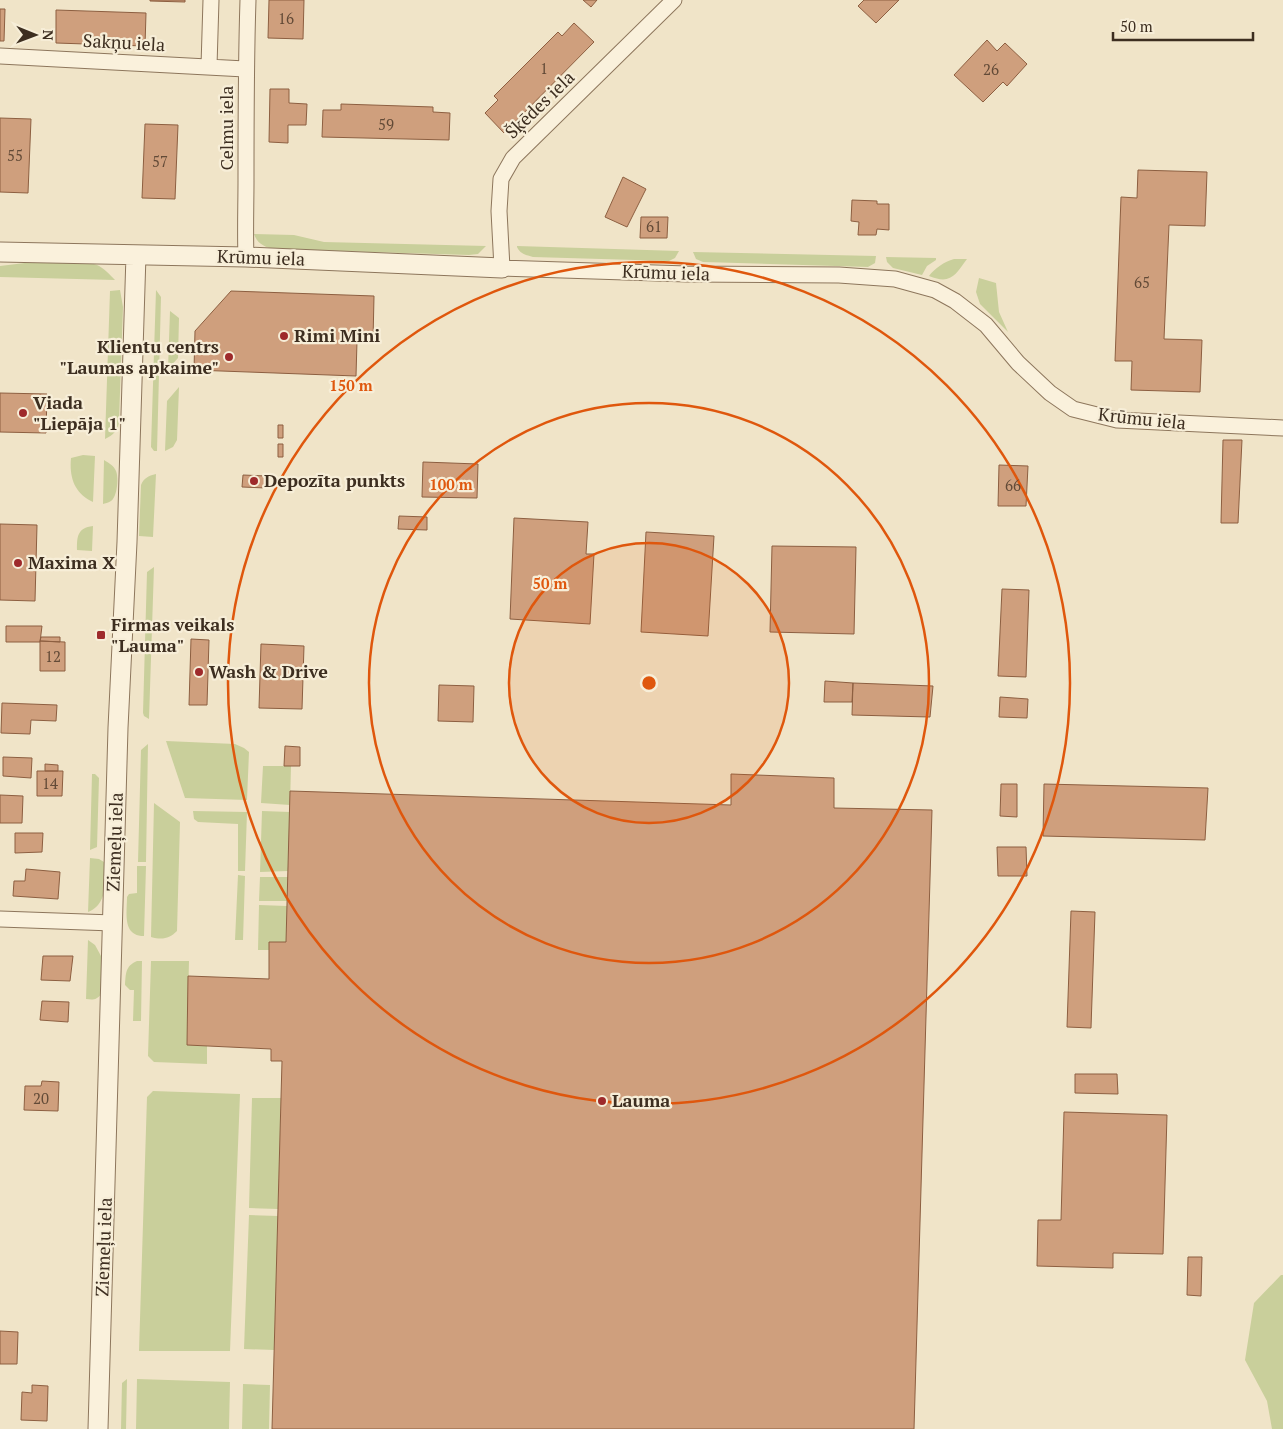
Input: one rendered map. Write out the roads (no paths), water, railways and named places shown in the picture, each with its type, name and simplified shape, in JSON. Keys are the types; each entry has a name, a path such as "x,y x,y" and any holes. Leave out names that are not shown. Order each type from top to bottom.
{"street":[{"path":"210,0 210,66"},
{"name":"Celmu iela","path":"246,257 245,69 248,0"},
{"name":"Šķēdes iela","path":"502,268 499,211 501,179 513,158 669,2"},
{"name":"Sakņu iela","path":"0,56 245,69"},
{"name":"Krūmu iela","path":"0,252 246,257 502,268 687,274 839,275 895,279 935,290 955,301 986,325 1018,363 1050,393 1073,410 1116,420 1283,428"},
{"name":"Ziemeļu iela","path":"98,1429 118,728 136,255"},
{"path":"0,919 113,923"}],"place":[{"name":"Rimi Mini","path":"284,336"},
{"name":"Klientu centrs \"Laumas apkaime\"","path":"229,357"},
{"name":"Viada \"Liepāja 1\"","path":"23,413"},
{"name":"Depozīta punkts","path":"254,481"},
{"name":"Maxima X","path":"18,563"},
{"name":"Firmas veikals \"Lauma\"","path":"101,635"},
{"name":"Wash & Drive","path":"199,672"},
{"name":"Lauma","path":"602,1101"}]}
